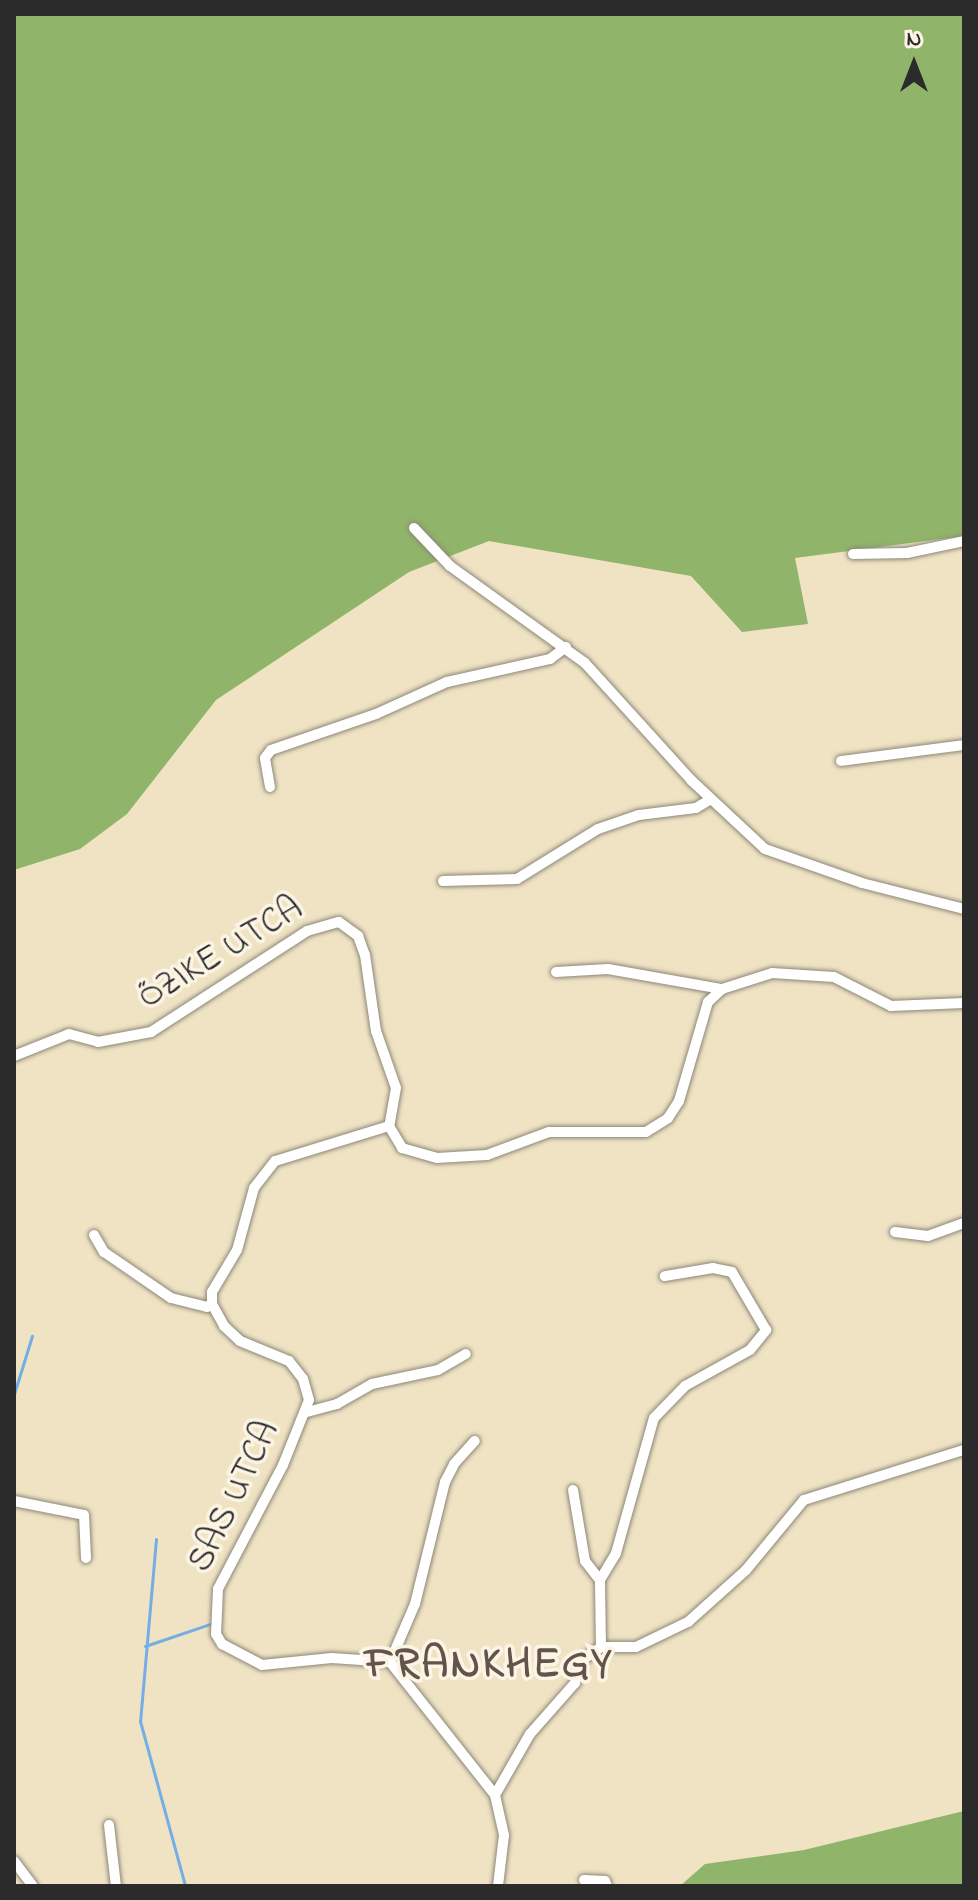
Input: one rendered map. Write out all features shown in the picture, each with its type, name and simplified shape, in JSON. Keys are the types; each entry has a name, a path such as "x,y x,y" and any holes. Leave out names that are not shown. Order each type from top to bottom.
{"street":[{"path":"414,528 450,566 566,647 711,799 772,853 964,909"},
{"path":"853,554 907,553 964,541"},
{"path":"270,787 265,763 271,750 376,714 447,682 550,659 566,647"},
{"path":"841,761 964,745"},
{"path":"443,881 517,879 598,829 639,815 696,808 711,799"},
{"name":"ŐZIKE UTCA","path":"14,1056 69,1034 98,1042 151,1032 307,931 339,922 358,936 365,955 376,1031 396,1088 389,1126"},
{"path":"556,972 608,969 722,989 772,973 800,971 834,977 891,1006 964,1003"},
{"path":"94,1235 104,1252 171,1298 207,1307 212,1304 264,1172 275,1161 389,1126 402,1148 437,1158 487,1155 549,1132 646,1132 668,1118 679,1101 699,1020 722,989"},
{"path":"895,1232 941,1234 964,1223"},
{"path":"601,1647 600,1580 616,1553 654,1418 685,1386 750,1350 766,1330 732,1272 713,1268 665,1276"},
{"name":"SAS UTCA","path":"212,1304 240,1341 294,1365 306,1386 307,1412 218,1589 216,1634 222,1644 262,1665 332,1658 390,1662"},
{"path":"307,1412 337,1404 380,1382 438,1370 466,1354"},
{"path":"475,1441 445,1482 415,1604 390,1662 495,1795 504,1835 498,1886"},
{"path":"495,1795 530,1734 575,1683 582,1660 601,1647 636,1647 688,1622 746,1570 796,1506 828,1492 964,1450"},
{"path":"573,1490 585,1561 600,1580"},
{"path":"14,1501 84,1515 86,1558"},
{"path":"109,1825 116,1886"},
{"path":"14,1861 33,1886"},
{"path":"584,1880 605,1881 607,1886"}],"green space":[{"path":"14,14 964,14 964,536 795,558 808,624 742,632 691,576 489,541 409,572 216,700 127,814 80,849 14,870"},
{"path":"964,1811 964,1886 680,1886 705,1864 804,1850"}],"waterway":[{"path":"14,1394 32,1336"},
{"path":"156,1539 140,1721 185,1886"},
{"path":"145,1646 210,1624"}],"district":[{"name":"FRANKHEGY","path":"489,1665"}]}
